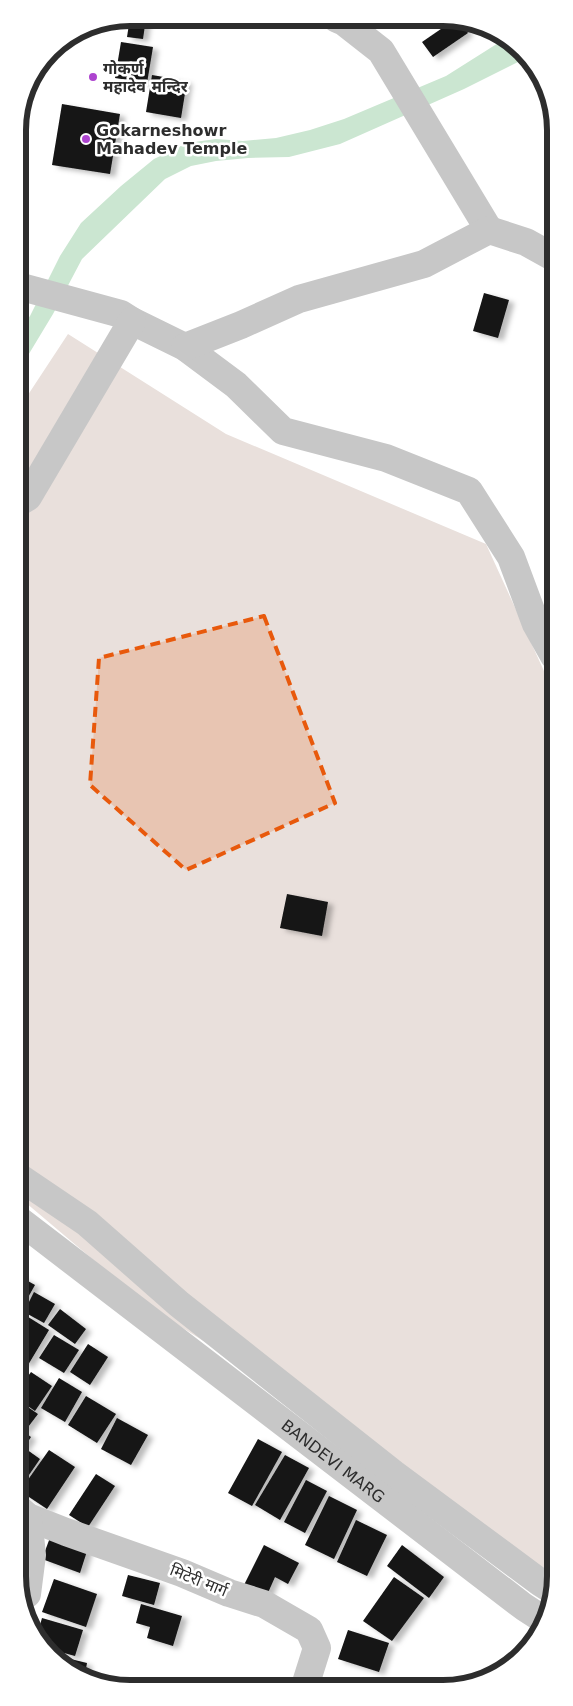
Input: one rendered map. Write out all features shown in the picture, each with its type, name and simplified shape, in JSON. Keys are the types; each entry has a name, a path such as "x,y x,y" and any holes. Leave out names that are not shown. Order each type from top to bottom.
{"street":[{"path":"349,26 381,51 489,230 526,242 547,253"},
{"path":"185,346 241,325 300,299 424,264 489,230"},
{"path":"26,288 127,318 185,346 236,385 283,431 386,458 469,491 511,557 536,624 547,644"},
{"path":"26,498 127,318"},
{"path":"26,1182 87,1223 179,1304 386,1468 546,1586"},
{"name":"BANDEVI MARG","path":"26,1225 538,1616"},
{"name":"मिटेरी मार्ग","path":"26,1514 66,1532 182,1573 229,1593 264,1604 310,1630 317,1648 307,1680"},
{"path":"26,1524 32,1555 27,1584"}],"highlighted area":[{"path":"264,616 335,803 186,870 90,785 99,658"}],"shaded area":[{"path":"498,43 520,61 464,89 340,144 289,157 248,158 191,166 165,179 82,259 53,314 26,359 26,321 60,256 81,223 154,159 187,143 216,139 243,141 276,138 310,130 344,119 446,76"},
{"path":"68,334 226,434 486,544 547,678 547,1577 234,1360 149,1307 26,1203 26,398"}],"building":[{"path":"129,26 145,26 143,39 127,37"},
{"path":"445,26 465,28 468,33 433,57 422,42"},
{"path":"121,42 153,47 147,83 115,78"},
{"path":"152,75 187,81 181,118 146,112"},
{"name":"Gokarneshowr Mahadev Temple","path":"62,104 120,114 110,174 52,165"},
{"path":"484,293 509,300 498,338 473,331"},
{"path":"287,894 328,902 322,936 280,928"},
{"path":"26,1280 35,1285 26,1301"},
{"path":"34,1292 55,1304 44,1323 26,1313 26,1308"},
{"path":"60,1309 86,1329 75,1344 48,1325"},
{"path":"26,1316 49,1330 28,1365 26,1364"},
{"path":"54,1335 79,1350 64,1373 39,1358"},
{"path":"88,1344 108,1357 90,1385 70,1372"},
{"path":"31,1372 52,1386 35,1411 26,1405 26,1379"},
{"path":"59,1378 82,1392 65,1422 41,1408"},
{"path":"86,1396 116,1414 97,1443 68,1425"},
{"path":"26,1406 38,1414 26,1430"},
{"path":"117,1418 148,1435 131,1465 101,1449"},
{"path":"26,1433 31,1437 26,1445"},
{"path":"258,1439 282,1452 252,1506 228,1493"},
{"path":"26,1449 40,1459 26,1479"},
{"path":"49,1450 75,1467 47,1509 26,1495 26,1483"},
{"path":"285,1455 309,1468 280,1520 255,1505"},
{"path":"96,1474 115,1486 88,1527 69,1515"},
{"path":"306,1480 327,1491 305,1533 284,1522"},
{"path":"329,1496 357,1510 334,1559 305,1545"},
{"path":"356,1520 387,1535 367,1576 337,1562"},
{"path":"51,1535 88,1548 80,1573 42,1559"},
{"path":"264,1545 299,1563 288,1584 275,1577 267,1595 244,1585"},
{"path":"402,1545 444,1577 429,1598 387,1566"},
{"path":"128,1575 160,1583 154,1605 122,1596"},
{"path":"394,1577 424,1598 392,1641 363,1621"},
{"path":"54,1579 97,1594 86,1627 42,1612"},
{"path":"141,1604 182,1616 173,1646 147,1638 150,1627 136,1623"},
{"path":"42,1618 83,1630 75,1656 60,1652 39,1627"},
{"path":"348,1630 389,1643 379,1672 338,1659"},
{"path":"67,1658 87,1663 86,1670"}],"place":[{"name":"गोकर्ण महादेव मन्दिर","path":"93,77"},
{"name":"Gokarneshowr Mahadev Temple","path":"86,139"}]}
